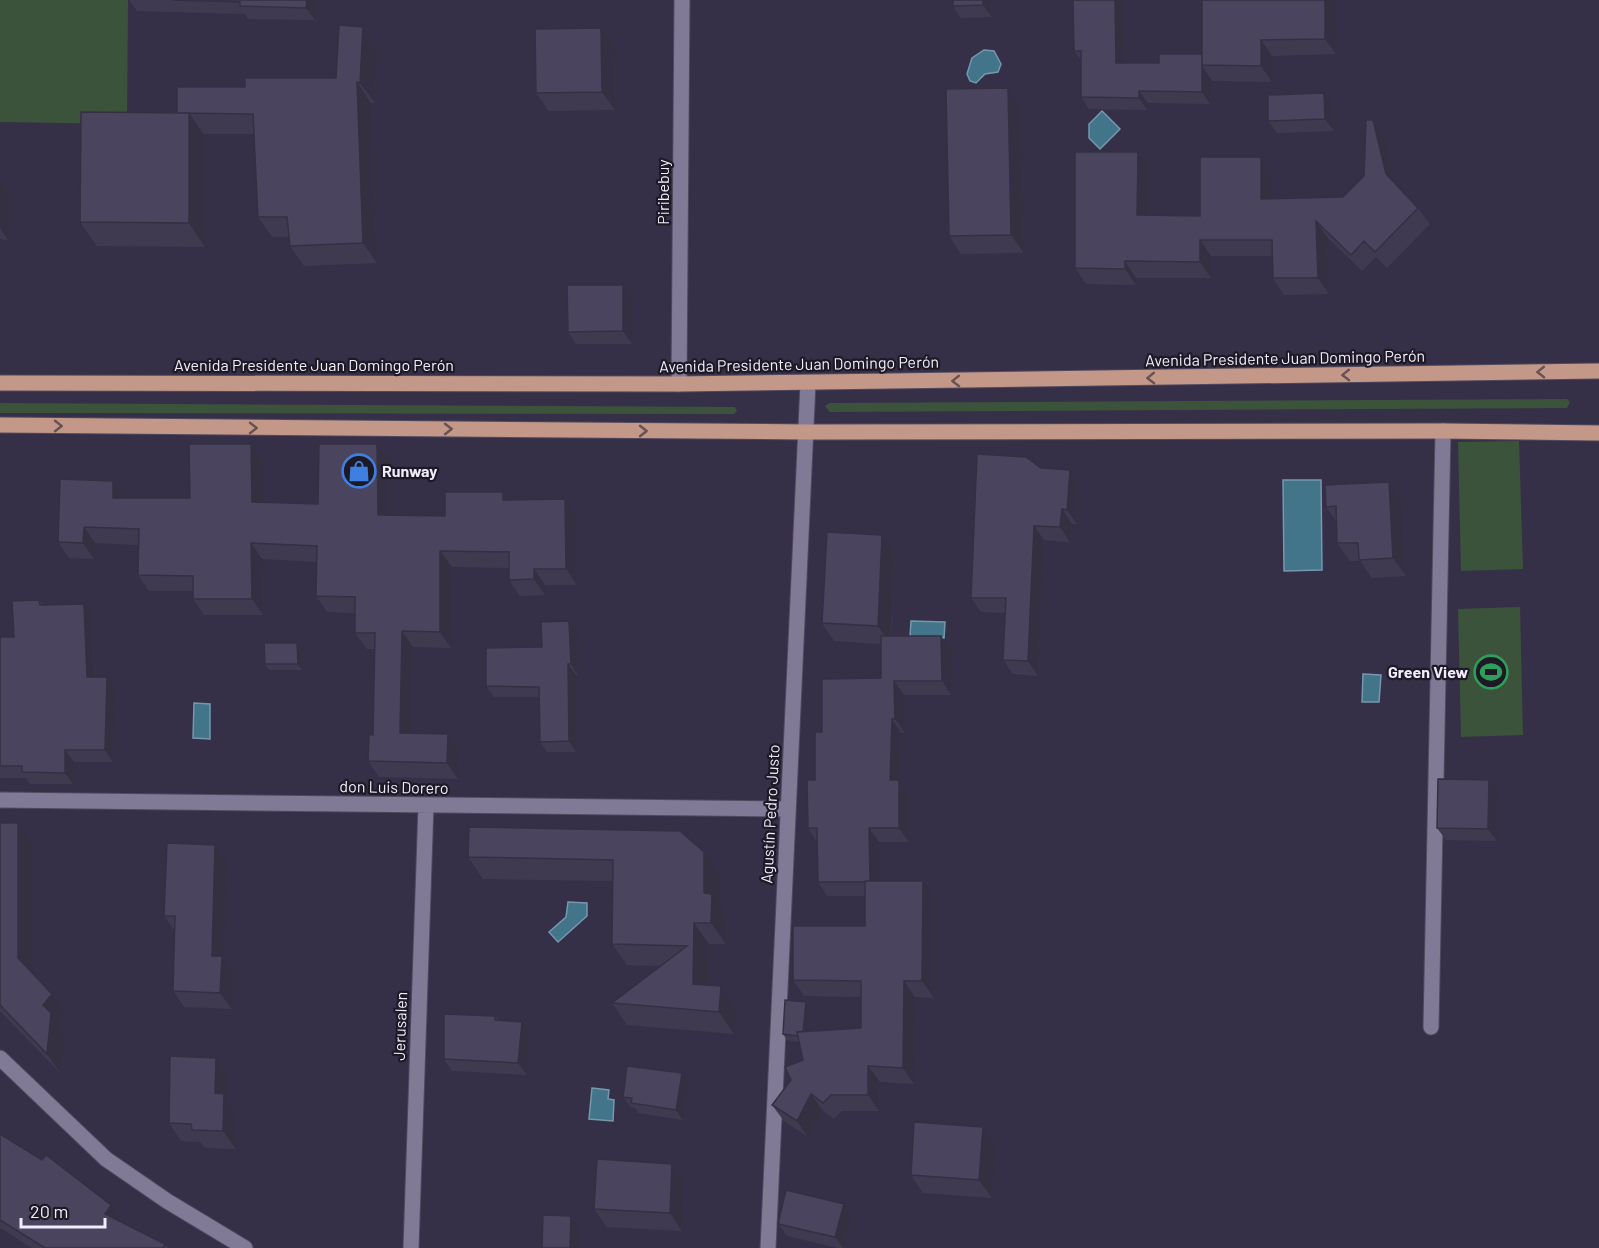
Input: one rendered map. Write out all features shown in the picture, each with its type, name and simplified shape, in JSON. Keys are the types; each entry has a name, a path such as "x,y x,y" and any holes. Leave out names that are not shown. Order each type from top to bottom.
{"main road":[{"name":"Avenida Presidente Juan Domingo Perón","path":"0,383 679,384 1599,371"},
{"path":"0,425 808,432 1443,431 1599,433"}],"street":[{"name":"Piribebuy","path":"679,384 682,0"},
{"name":"Agustín Pedro Justo","path":"768,1248 808,432 808,383"},
{"path":"1431,1027 1443,431"},
{"name":"don Luis Dorero","path":"0,800 788,809"},
{"name":"Jerusalen","path":"411,1248 426,806"},
{"path":"0,1058 106,1159 167,1201 245,1248"}],"green space":[{"path":"0,0 128,0 127,124 0,122"},
{"path":"1567,399 1570,402 1567,408 830,412 825,406 830,403"},
{"path":"0,403 735,407 737,411 734,414 0,413"},
{"path":"1519,441 1523,569 1461,571 1458,442"},
{"name":"Green View","path":"1520,607 1523,735 1461,737 1458,609"}],"water":[{"path":"984,50 994,51 1001,64 998,72 985,74 976,83 970,81 967,74 972,58"},
{"path":"1102,111 1120,129 1100,149 1089,138 1089,124"},
{"path":"1283,480 1321,480 1322,570 1284,571"},
{"path":"911,621 945,622 944,638 910,637"},
{"path":"1363,674 1381,675 1379,702 1362,702"},
{"path":"194,703 210,704 210,739 193,738"},
{"path":"568,902 587,903 587,916 558,942 549,932 566,917"},
{"path":"592,1088 609,1090 608,1099 614,1100 613,1121 589,1119"}],"building":[{"path":"173,0 307,0 306,8 240,6 240,2"},
{"path":"953,0 983,0 983,5 953,6"},
{"path":"1073,0 1115,0 1116,63 1159,63 1159,54 1202,54 1202,92 1139,91 1139,98 1081,97 1081,51 1074,51"},
{"path":"1202,0 1325,0 1325,39 1261,40 1261,66 1202,65"},
{"path":"339,25 363,27 360,83 357,82 363,243 290,246 287,217 258,217 253,114 177,113 177,87 245,87 245,78 336,78"},
{"path":"601,28 602,92 536,93 535,29"},
{"path":"1008,88 1011,235 949,236 946,89"},
{"path":"1324,93 1325,119 1268,121 1268,95"},
{"path":"81,112 189,113 189,223 80,222"},
{"path":"1366,120 1373,120 1386,174 1418,208 1375,252 1364,241 1351,255 1316,221 1318,278 1273,278 1272,240 1200,240 1200,262 1125,261 1125,269 1075,268 1075,152 1138,152 1137,215 1200,216 1200,157 1261,157 1261,199 1343,197 1364,176"},
{"path":"567,285 623,285 623,331 568,332"},
{"path":"189,444 251,444 252,502 318,504 319,444 377,444 378,515 445,516 445,492 503,492 503,500 565,499 566,569 534,569 534,579 509,580 509,552 440,551 440,632 402,631 400,733 448,734 447,763 368,761 369,734 373,735 375,633 355,633 355,597 316,596 317,546 251,543 252,599 193,599 193,576 138,575 139,529 84,527 83,543 58,542 60,479 113,481 113,498 190,498"},
{"path":"977,454 1026,457 1041,468 1070,470 1067,510 1062,509 1060,527 1034,526 1028,661 1003,660 1006,598 971,598"},
{"path":"1389,482 1393,558 1359,560 1358,543 1337,543 1336,506 1326,507 1325,485"},
{"path":"827,532 882,535 878,626 822,623"},
{"path":"39,600 40,605 84,604 87,677 107,677 105,750 65,750 65,773 22,772 22,766 0,766 0,637 14,637 12,601"},
{"path":"569,621 571,664 568,664 569,741 540,742 539,687 486,686 486,648 542,647 541,622"},
{"path":"881,636 941,636 942,681 894,681 895,719 892,719 890,780 899,780 899,828 869,828 870,881 818,882 817,828 808,828 807,780 815,780 815,732 822,732 822,679 881,678"},
{"path":"264,643 297,643 298,664 265,664"},
{"path":"1438,779 1489,780 1488,829 1437,828"},
{"path":"0,823 18,823 18,958 52,994 43,1005 51,1013 47,1054 0,1005"},
{"path":"469,827 680,831 704,852 704,893 712,894 711,923 694,923 693,984 721,986 719,1012 612,1003 687,946 612,944 613,860 468,857"},
{"path":"167,843 215,845 212,956 222,956 220,993 173,991 175,916 164,916"},
{"path":"865,881 923,881 922,981 904,981 903,1068 868,1066 868,1095 831,1095 823,1103 811,1094 797,1121 772,1105 791,1080 785,1067 803,1060 797,1032 861,1028 861,981 793,980 793,926 865,926"},
{"path":"785,1000 806,1002 803,1032 797,1032 798,1036 783,1034"},
{"path":"444,1014 495,1016 495,1020 522,1022 518,1063 444,1059"},
{"path":"170,1056 216,1058 215,1093 224,1094 223,1131 192,1130 191,1124 169,1123"},
{"path":"627,1066 682,1073 676,1110 631,1103 632,1098 623,1097"},
{"path":"914,1122 983,1127 979,1180 911,1175"},
{"path":"0,1134 42,1160 46,1155 111,1205 105,1214 165,1244 163,1248 45,1248 0,1220"},
{"path":"597,1159 672,1164 670,1213 594,1209"},
{"path":"786,1190 844,1204 835,1237 778,1224"},
{"path":"543,1215 571,1216 570,1248 542,1248"}],"place":[{"name":"Runway","path":"359,471"},
{"name":"Green View","path":"1491,672"}]}
